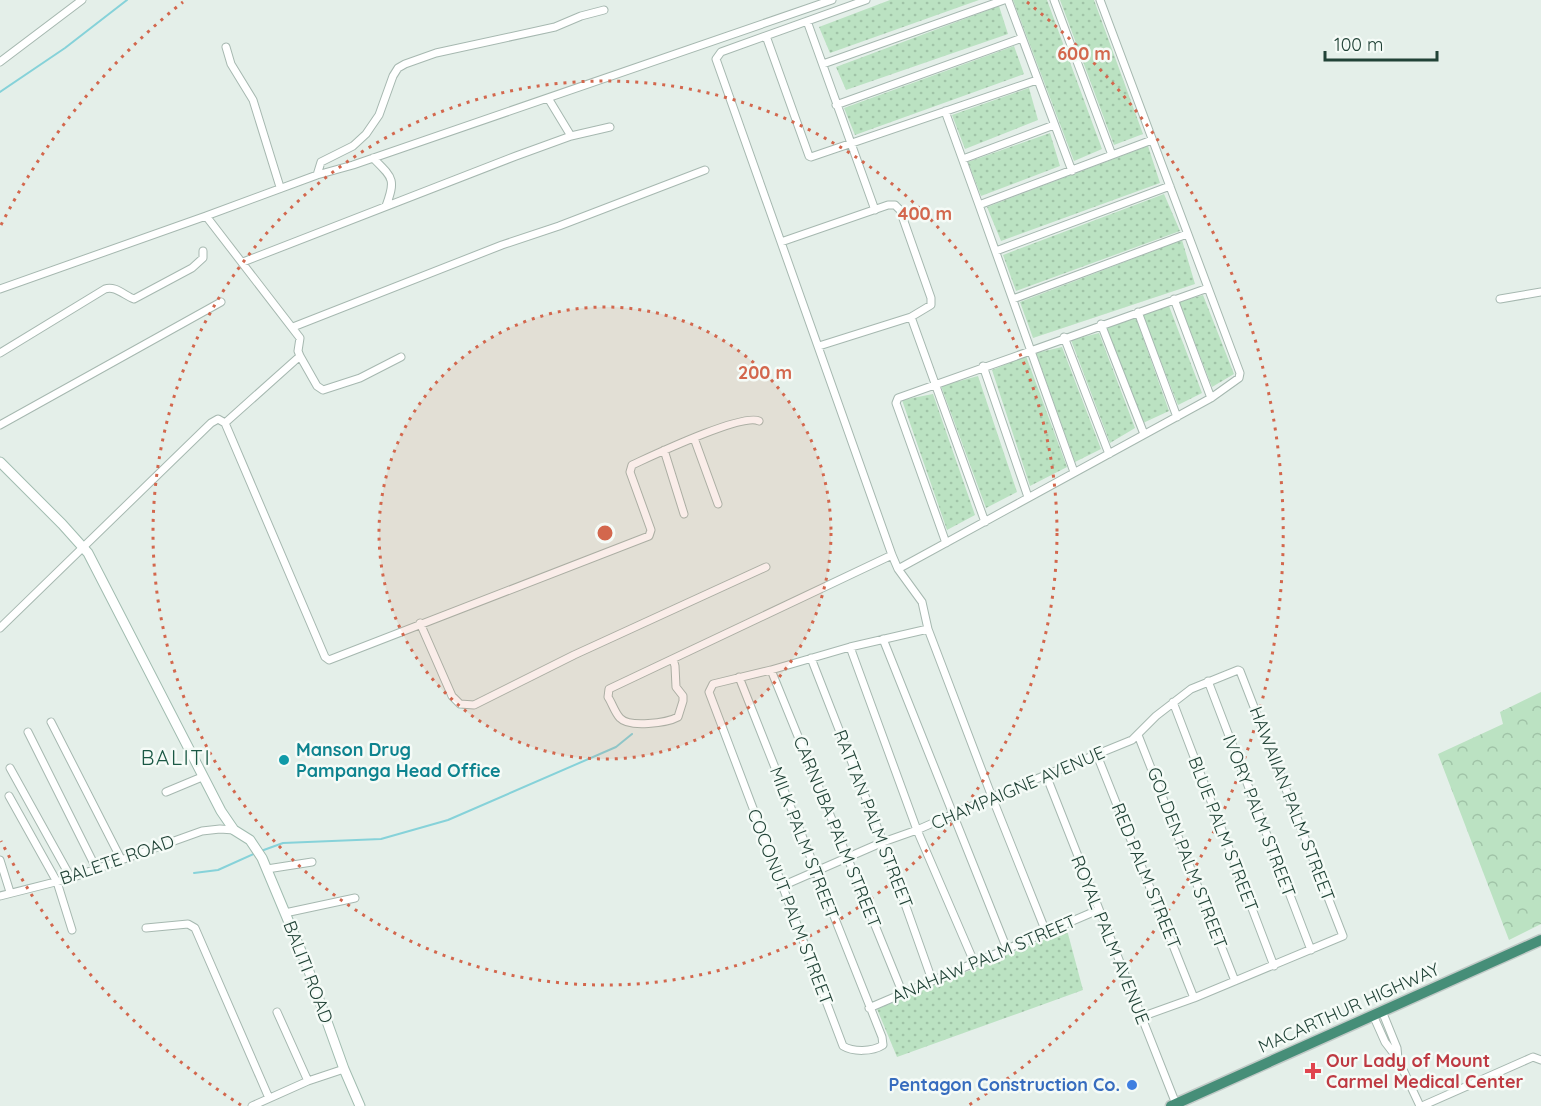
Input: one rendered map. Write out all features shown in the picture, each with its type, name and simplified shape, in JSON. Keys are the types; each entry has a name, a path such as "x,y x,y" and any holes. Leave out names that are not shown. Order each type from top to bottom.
{"highway":[{"name":"MACARTHUR HIGHWAY","path":"1174,1105 1541,940"}],"main road":[{"path":"0,462 83,547 125,622 202,777 234,830"},
{"name":"BALITI ROAD","path":"234,830 252,843 262,858 306,963 344,1069 360,1106"}],"street":[{"path":"0,62 82,0"},
{"path":"0,289 206,216 280,187 373,158 832,0"},
{"path":"866,0 721,52 716,59 892,555 898,569 922,602 928,629 1046,932"},
{"path":"822,64 1006,0 1072,171"},
{"path":"1054,0 1112,155"},
{"path":"898,569 1211,398 1236,381 1239,373 1100,0"},
{"path":"317,175 321,162 353,146 375,124 398,68 436,53 555,27 581,16 604,10"},
{"path":"807,21 874,210"},
{"path":"766,36 809,156 815,157 1037,80"},
{"path":"836,105 1022,38"},
{"path":"226,46 231,64 253,100 280,187"},
{"path":"548,98 571,136"},
{"path":"945,111 1074,472"},
{"path":"963,159 1054,125"},
{"path":"243,262 571,136 610,127"},
{"path":"979,205 1152,140"},
{"path":"373,158 388,173 393,182 386,206"},
{"path":"293,327 502,245 559,226 705,170"},
{"path":"996,251 1170,186"},
{"path":"781,242 874,210 895,205 900,210 931,298 931,305 912,317 819,346"},
{"path":"206,216 293,327 300,338 298,351 300,356 317,386 323,390 360,378 401,357"},
{"path":"1013,299 1187,234"},
{"path":"0,353 109,288 132,299 136,298 192,268 202,258 203,251"},
{"path":"946,543 896,403 898,398 1064,337 1208,288"},
{"path":"1500,299 1541,292"},
{"path":"1174,299 1211,398"},
{"path":"0,425 221,302"},
{"path":"1138,312 1177,417"},
{"path":"912,317 985,522"},
{"path":"1101,324 1144,434"},
{"path":"1064,337 1109,454"},
{"path":"225,423 300,356"},
{"path":"983,366 1028,497"},
{"path":"0,628 211,423 218,419 225,423 326,659 329,660 649,536 651,530 630,469 632,465 664,450 743,420 753,418 759,421"},
{"path":"694,438 718,504"},
{"path":"664,450 684,514"},
{"path":"673,659 676,687 683,696 678,717 645,724 621,720 608,697 609,689 892,555"},
{"path":"420,623 452,696 460,704 474,705 574,655 766,567"},
{"path":"739,677 928,629"},
{"path":"883,639 1006,949"},
{"path":"850,647 917,830 974,962"},
{"name":"RATTAN PALM STREET","path":"811,658 932,980"},
{"name":"CARNUBA PALM STREET","path":"771,670 903,994"},
{"name":"CHAMPAIGNE AVENUE","path":"782,886 882,842 917,830 1132,740 1156,716 1191,689 1234,670 1240,671"},
{"name":"HAWAIIAN PALM STREET","path":"1240,671 1343,936 1311,950"},
{"name":"COCONUT PALM STREET","path":"739,677 713,684 709,692 843,1046 850,1050 858,1050 878,1048 883,1045 882,1036 870,1008"},
{"name":"MILK PALM STREET","path":"739,677 870,1008"},
{"name":"IVORY PALM STREET","path":"1208,681 1311,950"},
{"name":"BLUE PALM STREET","path":"1173,702 1274,966"},
{"path":"51,722 121,859"},
{"path":"28,732 96,868"},
{"name":"GOLDEN PALM STREET","path":"1138,735 1235,981"},
{"name":"RED PALM STREET","path":"1097,755 1194,998"},
{"path":"10,768 71,878"},
{"name":"ROYAL PALM AVENUE","path":"1046,775 1174,1105"},
{"path":"166,792 202,777"},
{"path":"9,796 57,882 72,930"},
{"name":"BALETE ROAD","path":"0,896 71,878 202,831 234,830"},
{"path":"0,860 10,892"},
{"path":"267,869 312,862"},
{"path":"285,913 355,898"},
{"name":"ANAHAW PALM STREET","path":"870,1008 1098,910"},
{"path":"146,928 188,924 195,928 269,1098"},
{"path":"1141,1017 1311,950"},
{"path":"277,1012 308,1081"},
{"path":"1378,1013 1389,1040 1397,1048 1398,1059 1421,1106 1533,1057 1541,1060"},
{"path":"252,1106 308,1081 344,1069"}],"green space":[{"path":"890,0 979,0 830,53 819,27"},
{"path":"1013,0 1047,0 1102,149 1074,161"},
{"path":"1060,0 1094,0 1143,134 1114,145"},
{"path":"999,6 1008,34 846,90 836,67"},
{"path":"1014,46 1024,74 855,135 844,108"},
{"path":"1029,88 1038,120 965,149 952,115"},
{"path":"1050,133 1060,166 981,196 968,162"},
{"path":"1148,146 1160,183 1001,241 987,207"},
{"path":"1164,194 1180,231 1016,291 1003,255"},
{"path":"1182,240 1195,284 1033,338 1020,302"},
{"path":"1203,295 1234,374 1212,387 1179,302"},
{"path":"1169,306 1202,393 1178,405 1142,314"},
{"path":"1136,318 1169,411 1143,423 1106,326"},
{"path":"1099,333 1135,428 1110,443 1071,340"},
{"path":"1062,347 1101,449 1075,462 1036,353"},
{"path":"1026,356 1067,467 1030,486 992,370"},
{"path":"978,376 1017,492 986,508 941,386"},
{"path":"933,394 975,515 947,530 902,400"},
{"path":"1541,692 1541,924 1509,940 1438,754 1503,724 1500,712"},
{"path":"1067,930 1083,990 897,1057 877,1009"}],"waterway":[{"path":"0,92 65,48 127,0"},
{"path":"261,851 283,843 381,839 448,820 616,747 632,734"},
{"path":"194,873 218,870 256,853"}],"place":[{"name":"Manson Drug Pampanga Head Office","path":"284,760"},
{"name":"Our Lady of Mount Carmel Medical Center","path":"1313,1071"},
{"name":"Pentagon Construction Co.","path":"1132,1085"}],"district":[{"name":"BALITI","path":"176,758"}]}
